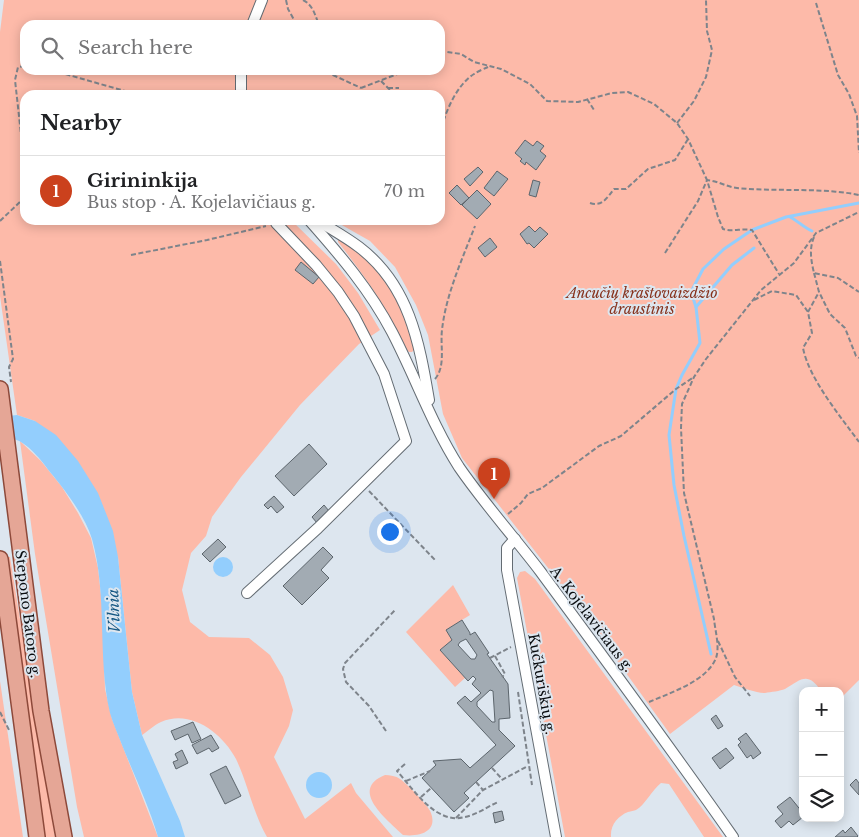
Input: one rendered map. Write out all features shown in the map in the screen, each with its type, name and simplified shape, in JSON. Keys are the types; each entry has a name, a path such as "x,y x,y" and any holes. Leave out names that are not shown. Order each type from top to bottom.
{"main road":[{"name":"Stepono Batoro g.","path":"0,389 45,736 64,837"},
{"name":"Stepono Batoro g.","path":"0,559 37,837"}],"street":[{"path":"254,20 262,0"},
{"path":"241,75 241,90"},
{"path":"247,593 318,528 406,441 384,374 354,316 338,292 281,225"},
{"name":"A. Kojelavičiaus g.","path":"313,225 358,277 392,330 447,448 456,462 640,706 733,837"},
{"name":"A. Kojelavičiaus g.","path":"325,225 359,246 378,263 395,284 406,306 416,334 432,416"},
{"name":"Kučkuriškių g.","path":"515,539 507,548 507,570 556,837"}],"path":[{"path":"286,0 288,10 294,20"},
{"path":"302,0 308,3 314,11 317,20"},
{"path":"676,124 694,101 706,77 712,50 707,32 706,0"},
{"path":"816,3 838,75 849,94 857,116 859,154"},
{"path":"445,52 461,54 474,62 501,69 530,84 547,102 578,102 612,93 628,92 654,104 676,124 688,140 707,180 718,217 724,228 729,231 744,228 752,230 779,274"},
{"path":"445,119 461,86 472,75 490,66"},
{"path":"20,67 18,68 15,80 20,125"},
{"path":"69,75 121,90"},
{"path":"333,75 362,88 395,75"},
{"path":"381,80 388,88 399,88"},
{"path":"587,99 594,110"},
{"path":"590,203 596,205 604,202 614,189 626,189 648,169 675,160 688,140"},
{"path":"707,180 716,181 735,188 836,190 859,195"},
{"path":"665,253 698,200 707,180"},
{"path":"0,221 20,202"},
{"path":"640,706 680,690 708,671 717,657 714,619 684,492 681,428 682,404 694,377 752,301 779,274 794,263 816,233 859,212"},
{"path":"131,255 207,240 266,225"},
{"path":"427,388 439,374 442,355 442,330 452,286 474,226"},
{"path":"816,233 811,244 811,259 819,292 830,314 845,328 856,356 859,358"},
{"path":"0,261 13,360 9,370"},
{"path":"814,273 838,278 859,292"},
{"path":"752,301 772,290 796,295 808,312 812,333 803,348 805,355 824,394 859,442"},
{"path":"808,312 819,292"},
{"path":"501,520 521,503 528,494 542,488 599,446 621,436 694,377"},
{"path":"362,484 435,560"},
{"path":"386,731 369,706 346,682 342,670 345,663 396,610"},
{"path":"717,639 735,677 750,696"},
{"path":"490,658 520,642"},
{"path":"495,656 505,674 502,677"},
{"path":"518,690 532,785"},
{"path":"0,712 13,739"},
{"path":"405,764 396,771 441,815 456,818 466,817 498,802"},
{"path":"456,818 483,790 528,766"},
{"path":"492,768 502,779"},
{"path":"406,781 430,771"},
{"path":"476,782 483,790"},
{"path":"421,797 431,788"}],"green space":[{"name":"Ancučių kraštovaizdžio draustinis","path":"4,0 859,0 859,680 844,695 844,687 818,687 808,679 800,680 783,690 765,693 734,685 670,734 574,601 462,458 443,414 428,335 416,305 395,267 370,241 342,225 445,225 445,90 20,90 20,225 296,225 336,264 358,293 380,330 359,344 300,405 241,477 212,517 206,536 191,553 182,590 190,622 209,637 249,638 270,655 283,677 293,710 289,726 274,757 305,819 351,783 356,793 393,837 267,837 236,759 223,740 214,732 194,721 172,719 158,723 142,735 132,692 118,557 35,421 17,415 0,296 0,32"},
{"path":"341,239 368,262 389,287 410,332 414,350 412,352 407,350 376,294 338,242"},
{"path":"20,441 41,461 62,487 91,538 98,568 102,604 105,689 112,719 158,837 84,837 77,807 35,554"},
{"path":"8,557 10,557 55,837 43,837"},
{"path":"525,571 535,579 723,837 704,837 669,784 661,783 639,808 624,814 618,819 613,825 611,837 565,837 517,578 520,572"},
{"path":"453,585 470,615 446,630 452,640 440,650 465,678 455,687 406,632"},
{"path":"0,681 23,837 0,837"},
{"path":"385,775 400,779 429,809 432,825 426,832 415,835 403,835 374,805 370,797 370,789 375,781"}],"water":[{"name":"Vilnia","path":"17,415 35,421 56,435 78,461 98,493 113,531 118,557 132,692 142,735 180,821 185,837 158,837 110,713 104,670 100,582 89,530 80,512 43,462 24,444 14,439 0,417"},
{"path":"219,557 227,557 233,563 233,571 227,577 219,577 213,571 213,563"},
{"path":"319,772 328,776 332,785 328,794 319,798 310,794 306,785 310,776"}],"building":[{"path":"525,140 533,146 537,141 544,146 540,151 546,156 536,170 526,162 525,165 520,161 522,159 515,153"},
{"path":"478,167 483,172 470,186 464,179"},
{"path":"497,171 508,179 494,196 484,188"},
{"path":"533,180 540,182 536,197 529,195"},
{"path":"457,185 469,198 461,205 449,193"},
{"path":"477,190 491,204 477,219 462,205"},
{"path":"529,226 535,232 540,227 548,234 534,248 529,243 527,244 520,234"},
{"path":"490,238 497,247 485,257 478,248"},
{"path":"301,262 319,277 313,284 295,270"},
{"path":"309,444 327,464 294,496 275,476"},
{"path":"274,496 284,507 277,513 271,506 268,509 264,505"},
{"path":"324,505 329,511 317,523 312,517"},
{"path":"218,539 226,547 210,562 202,554"},
{"path":"323,547 333,557 321,570 329,578 302,605 283,586"},
{"path":"462,620 470,635 475,632 489,653 487,654 508,684 510,718 499,719 499,730 515,746 464,793 469,798 454,812 422,778 436,765 433,761 461,759 470,768 496,745 457,703 465,696 471,702 481,693 472,684 476,679 473,676 468,681 440,650 452,640 446,630","holes":["466,639 477,655 475,659 471,659 458,645","490,690 493,691 495,722 492,722 477,706 477,702"]},
{"path":"716,715 723,726 718,729 711,719"},
{"path":"193,722 201,739 192,743 188,734 175,740 171,731"},
{"path":"746,733 761,753 753,759 751,755 747,758 738,745 741,742 738,739"},
{"path":"211,735 219,748 212,752 209,748 197,754 192,745"},
{"path":"726,748 734,758 720,769 712,758"},
{"path":"182,750 188,763 176,769 173,762 178,760 175,754"},
{"path":"226,766 241,796 225,804 210,774"},
{"path":"856,779 859,783 859,795 850,785"},
{"path":"790,797 799,808 799,820 793,825 789,821 781,828 775,821 783,814 777,807"},
{"path":"502,811 504,820 495,823 493,813"},
{"path":"851,827 857,837 835,837 843,830 845,833"}],"waterway":[{"path":"711,654 674,485 669,435 676,389 700,343 696,307 691,292 703,269 724,249 752,230 786,217 859,203"},
{"path":"790,217 812,231"},
{"path":"696,307 732,265 754,248"}],"place":[{"name":"Girininkija","path":"494,499"}]}
